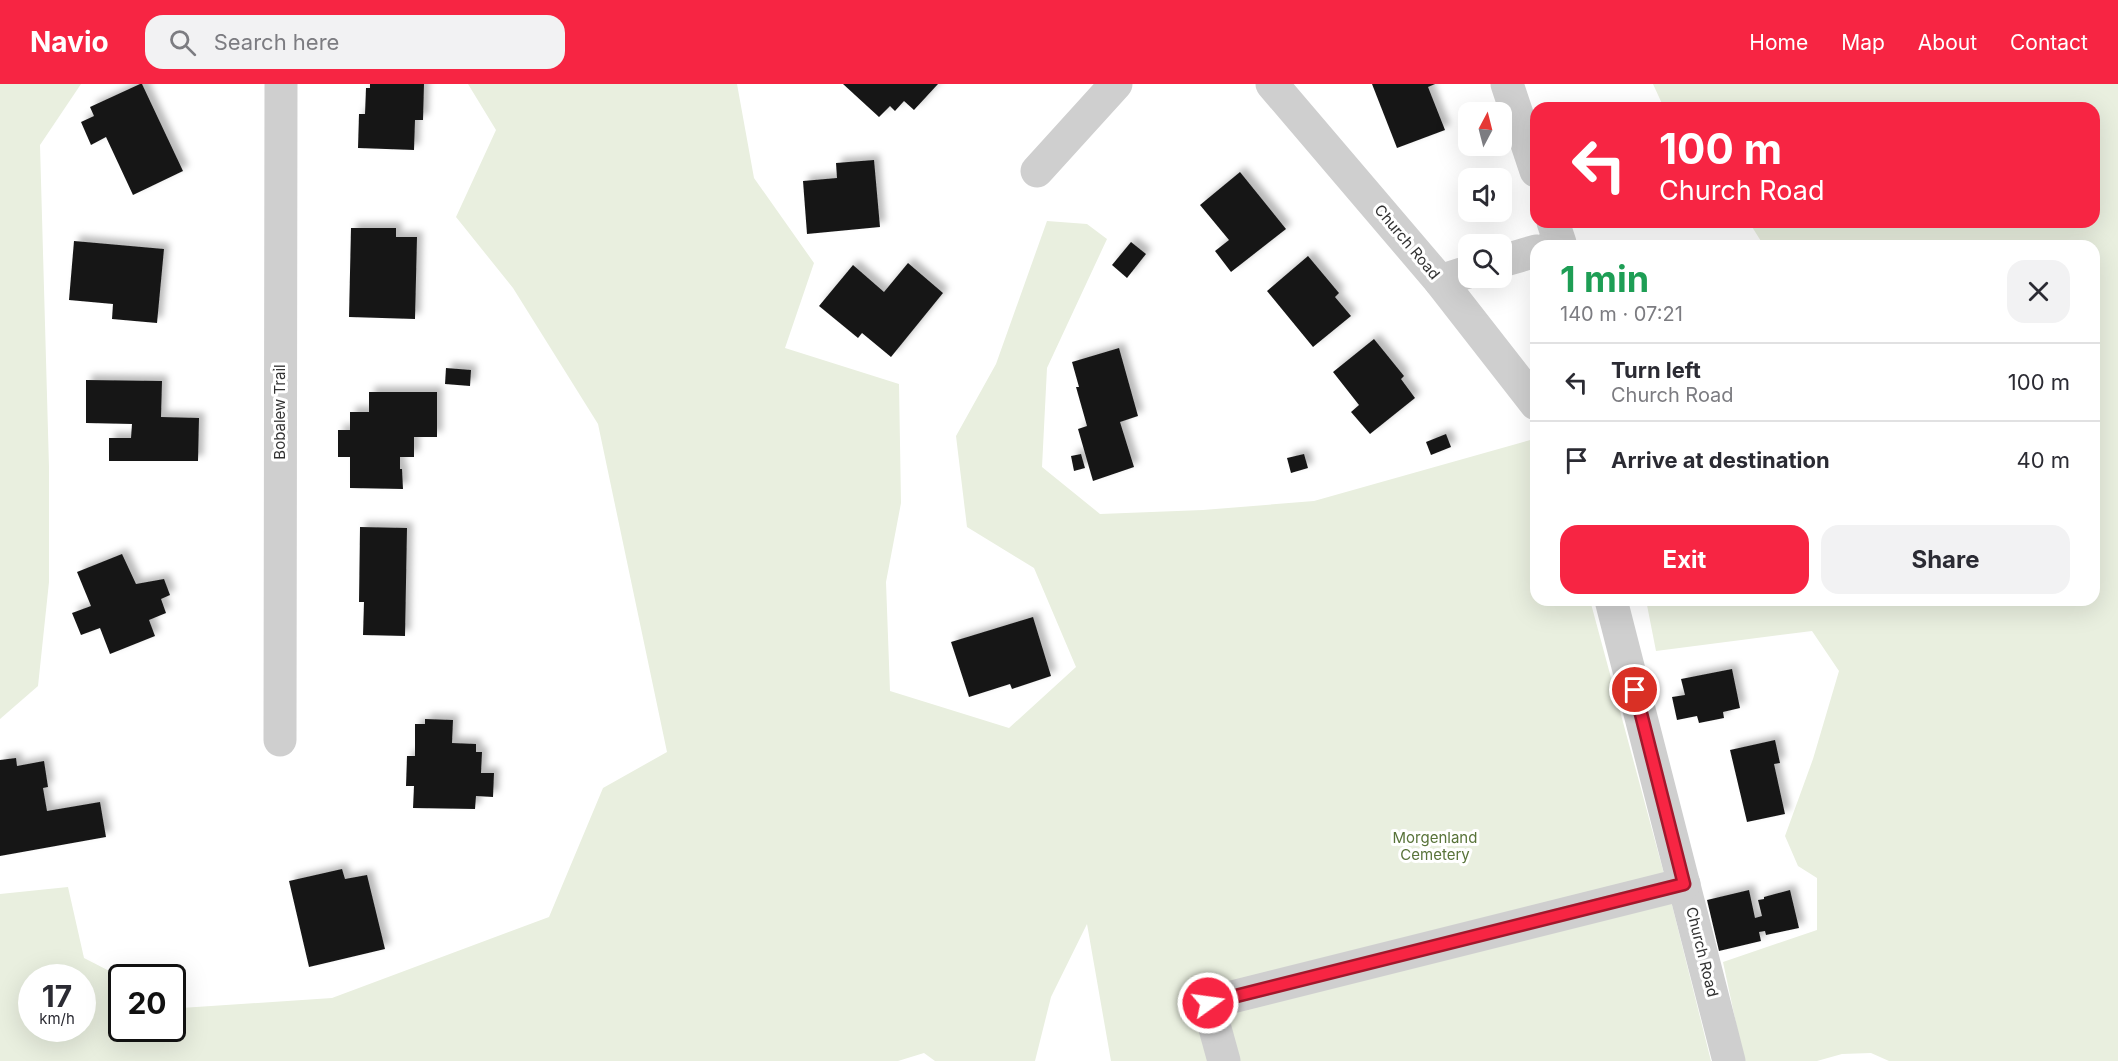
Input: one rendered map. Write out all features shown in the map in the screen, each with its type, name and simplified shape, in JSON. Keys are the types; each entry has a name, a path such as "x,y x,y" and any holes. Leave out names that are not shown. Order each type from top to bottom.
{"street":[{"name":"Bobalew Trail","path":"280,740 281,84"},
{"path":"1037,171 1116,84"},
{"name":"Church Road","path":"1272,84 1454,276 1530,395"},
{"path":"1507,84 1530,153"},
{"path":"1512,257 1530,249"},
{"name":"Church Road","path":"1613,606 1729,1061"},
{"path":"1224,1061 1208,1003 1684,884"}],"green space":[{"path":"0,84 81,84 40,145 49,467 49,582 38,686 0,719"},
{"name":"Morgenland Cemetery","path":"468,84 737,84 754,178 814,263 785,348 899,384 901,503 886,582 890,691 1009,728 1076,667 1034,568 967,527 956,436 996,364 1047,221 1087,224 1107,239 1047,368 1042,467 1100,514 1203,510 1314,501 1530,440 1530,606 1592,606 1667,885 1711,1061 1111,1061 1087,924 1051,997 1035,1061 935,1061 924,1053 898,1061 0,1061 0,894 68,887 84,958 96,964 18,964 18,1042 96,1042 96,964 108,970 108,1042 186,1042 186,1008 332,998 549,917 603,788 667,752 598,424 513,288 456,217 496,130"},
{"path":"1653,84 2118,84 2118,1061 1889,1061 1871,1053 1842,1054 1817,1061 1744,1061 1723,962 1817,930 1817,878 1798,866 1785,836 1813,759 1839,671 1812,631 1656,651 1647,606 2100,606 2100,240 1760,240 1753,228 2100,228 2100,102 1661,102"}],"building":[{"path":"140,84 183,171 133,195 106,137 91,145 81,122 94,116 90,107"},
{"path":"370,84 424,84 423,120 415,120 414,150 358,148 359,114 365,114 366,88 370,88"},
{"path":"843,84 938,84 914,110 904,101 895,111 890,106 879,117"},
{"path":"1372,84 1435,84 1428,87 1445,130 1397,148"},
{"path":"874,160 880,227 807,234 803,181 837,178 836,163"},
{"path":"1240,172 1286,229 1231,272 1215,251 1229,240 1200,205"},
{"path":"351,228 396,228 396,237 417,237 415,319 349,317"},
{"path":"74,241 164,249 157,323 112,319 113,304 69,300"},
{"path":"1131,242 1146,254 1127,278 1112,265"},
{"path":"1308,256 1339,293 1335,297 1351,316 1313,347 1267,291"},
{"path":"908,263 943,293 891,357 862,333 858,338 819,306 853,265 884,292"},
{"path":"1374,339 1404,376 1401,379 1415,398 1370,434 1351,412 1359,405 1333,372"},
{"path":"1119,348 1138,416 1120,422 1134,467 1093,481 1078,429 1087,426 1076,387 1079,387 1072,362"},
{"path":"446,368 471,370 470,386 445,384"},
{"path":"86,380 162,381 161,417 199,418 198,461 109,461 109,438 131,438 132,424 86,423"},
{"path":"369,392 437,392 437,437 414,437 414,457 400,457 403,489 350,488 350,457 338,457 338,430 350,430 350,412 369,412"},
{"path":"1446,434 1451,447 1431,455 1426,442"},
{"path":"1081,454 1085,468 1074,471 1071,456"},
{"path":"1304,454 1308,468 1291,473 1287,458"},
{"path":"360,527 407,528 405,636 363,635 364,602 359,602"},
{"path":"122,554 136,584 164,579 170,595 161,599 166,613 149,620 155,636 110,654 100,628 81,635 72,613 91,606 77,572"},
{"path":"1033,617 1051,676 1012,689 1010,684 969,697 951,642"},
{"path":"1732,669 1740,708 1723,712 1724,718 1699,723 1697,716 1677,720 1672,697 1685,695 1681,679"},
{"path":"425,719 453,720 452,743 476,744 476,752 482,752 481,773 494,773 493,797 476,796 475,809 413,808 414,786 406,786 407,756 415,756 415,724 425,724"},
{"path":"1775,740 1780,763 1774,764 1785,814 1747,822 1730,750"},
{"path":"16,758 17,766 44,761 48,787 43,788 47,811 100,802 106,837 0,856 0,760"},
{"path":"342,869 345,879 367,875 385,949 309,967 289,881"},
{"path":"1749,890 1755,918 1762,916 1758,900 1790,890 1799,928 1766,935 1765,931 1759,932 1761,941 1719,951 1707,900"}],"route":[{"path":"1208,1003 1684,884 1635,690"}]}
